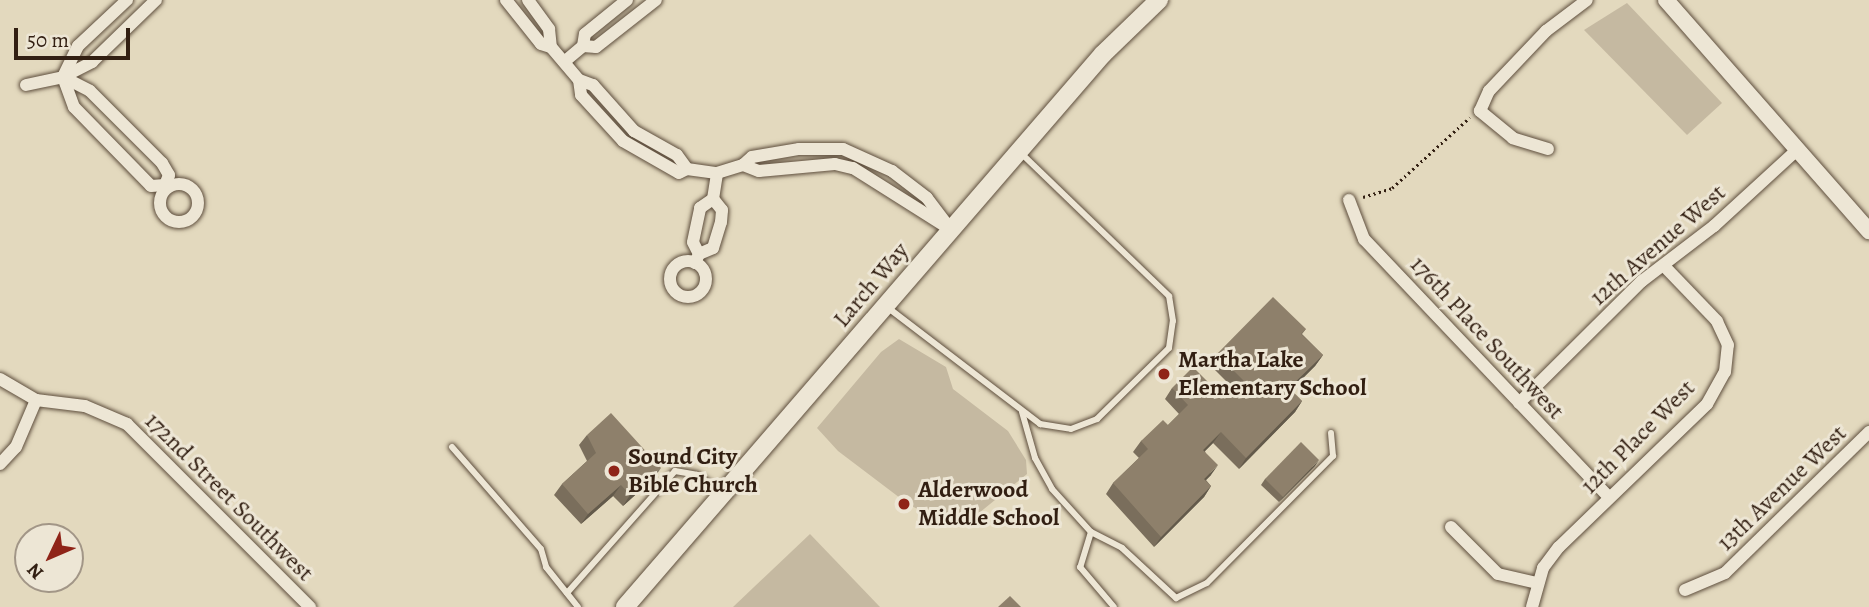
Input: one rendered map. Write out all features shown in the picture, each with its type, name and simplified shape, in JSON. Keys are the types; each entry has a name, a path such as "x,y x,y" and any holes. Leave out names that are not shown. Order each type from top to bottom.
{"main road":[{"name":"Larch Way","path":"625,607 950,229 1150,3"}],"street":[{"path":"63,77 90,91 162,163 169,175 166,187 151,186 74,107 63,77 78,46 127,0"},
{"path":"26,85 63,77 92,62 156,0"},
{"path":"506,0 533,37 551,47 579,80 593,85 634,131 682,159 687,169 717,173 743,165 758,171 835,164 853,168 950,229"},
{"path":"528,0 549,29 551,47"},
{"path":"564,62 583,46 585,34 627,0"},
{"path":"583,46 596,47 656,0"},
{"path":"1548,149 1513,138 1480,111 1489,92 1546,31 1587,0"},
{"path":"1666,0 1869,231"},
{"name":"12th Avenue West","path":"1519,403 1642,281 1664,266 1797,150"},
{"path":"713,199 699,208 693,242 697,258 713,248 721,222 722,210 713,199 717,173"},
{"name":"176th Place Southwest","path":"1349,200 1364,239 1608,496"},
{"name":"12th Place West","path":"1532,604 1538,583 1559,547 1608,496 1707,404 1724,372 1728,345 1717,321 1664,266"},
{"path":"0,379 36,400 16,447 0,464"},
{"name":"172nd Street Southwest","path":"36,400 85,406 127,424 310,607"},
{"name":"13th Avenue West","path":"1685,590 1725,573 1869,432"},
{"path":"1451,527 1498,574 1538,583"}],"lane":[{"path":"886,305 1022,412 1040,424 1071,429 1097,419 1169,348 1173,321 1169,296 1018,151"},
{"path":"1022,412 1035,458 1052,489 1091,532 1122,548 1176,598 1207,583 1333,456 1331,433"},
{"path":"452,447 541,549 546,567 578,607"},
{"path":"567,593 666,478 685,470 724,495"},
{"path":"1091,532 1080,567 1114,607"}],"path":[{"path":"1349,200 1386,193 1460,124 1480,111"}],"shaded area":[{"path":"1627,3 1722,103 1687,135 1584,30"},
{"path":"899,339 946,367 953,389 1008,431 1026,460 1027,474 963,526 940,521 908,504 838,451 817,428 881,352"},
{"path":"810,534 880,607 733,607"}],"building":[{"path":"1273,297 1306,329 1301,334 1323,355 1289,388 1302,401 1246,458 1221,432 1203,450 1218,465 1204,479 1211,486 1161,537 1113,483 1148,449 1141,441 1163,420 1168,425 1188,405 1172,388 1193,367 1225,399 1244,381 1217,354"},
{"name":"Sound City Bible Church","path":"611,413 661,468 630,495 621,485 588,514 562,484 596,453 587,435"},
{"path":"1301,442 1319,460 1283,497 1265,479"},
{"path":"1010,596 1021,607 998,607"}],"place":[{"name":"Martha Lake Elementary School","path":"1164,374"},
{"name":"Sound City Bible Church","path":"614,471"},
{"name":"Alderwood Middle School","path":"904,504"}]}
